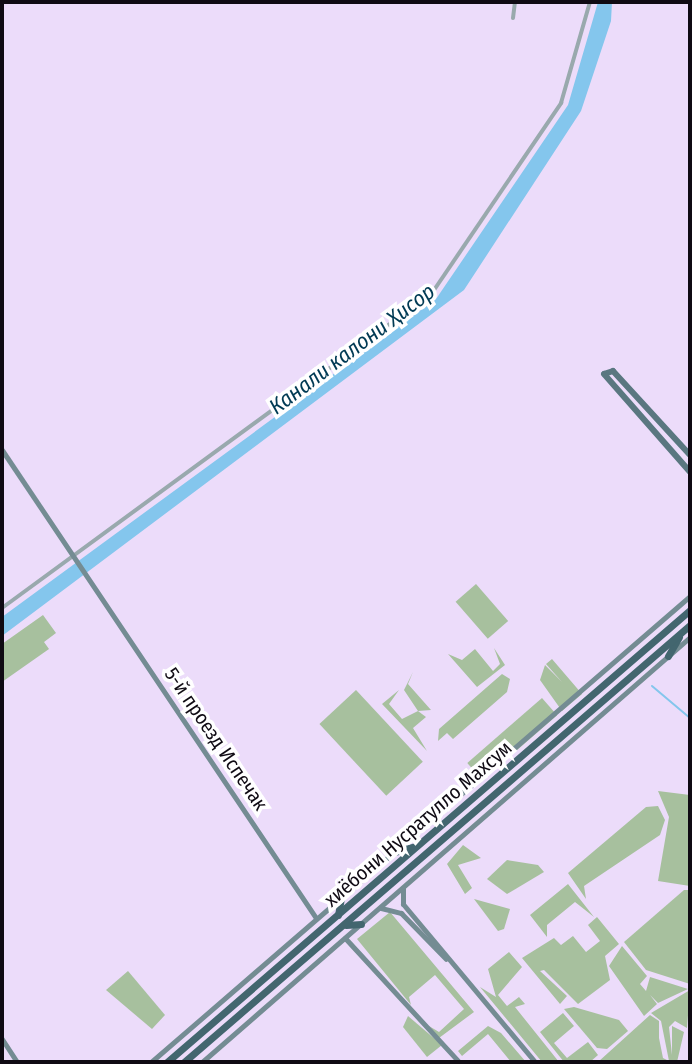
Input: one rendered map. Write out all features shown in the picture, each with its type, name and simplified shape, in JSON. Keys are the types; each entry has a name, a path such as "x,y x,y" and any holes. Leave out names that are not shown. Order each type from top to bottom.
{"highway":[{"name":"хиёбони Нусратулло Махсум","path":"167,1062 690,610"},
{"path":"668,656 688,631"},
{"name":"хиёбони Нусратулло Махсум","path":"184,1062 688,631"},
{"path":"392,853 418,846"},
{"path":"424,869 426,855"},
{"path":"338,915 341,898"},
{"path":"343,925 361,924"},
{"path":"260,982 267,991"}],"main road":[{"path":"690,455 611,370 604,374 690,472"},
{"path":"631,408 640,399"}],"street":[{"path":"513,18 515,2"},
{"path":"2,608 73,553 199,466 432,293 561,103 590,2"},
{"name":"5-й проезд Испечак","path":"2,450 316,918"},
{"path":"151,1062 690,596"},
{"path":"202,1062 668,656"},
{"path":"403,887 403,904 535,1062"},
{"path":"381,908 401,913 451,962"},
{"path":"344,938 459,1062"},
{"path":"2,1039 17,1062"}],"green space":[{"path":"476,584 508,621 488,639 456,602"},
{"path":"43,615 56,633 44,642 49,649 2,682 2,644"},
{"path":"494,648 505,665 477,687 448,654 462,660 475,649 493,671 500,664"},
{"path":"552,659 582,694 562,711 540,680 545,665 562,682 546,664"},
{"path":"413,672 408,684 431,710 418,711 404,690"},
{"path":"502,674 510,679 507,692 453,739 447,733 438,741 439,729"},
{"path":"356,690 423,762 386,796 319,724"},
{"path":"399,690 389,704 402,719 418,711 426,717 413,728 427,751 382,704"},
{"path":"542,698 557,715 482,780 467,763"},
{"path":"658,791 690,795 690,886 658,881 669,817"},
{"path":"658,806 665,820 660,835 584,886 586,899 568,873 646,807"},
{"path":"463,845 481,858 458,865 472,888 465,894 447,864"},
{"path":"507,860 538,865 544,872 507,894 487,879"},
{"path":"568,884 594,917 575,902 547,925 547,937 530,915"},
{"path":"684,890 690,890 690,984 646,970 624,942"},
{"path":"474,899 510,909 504,929 498,931"},
{"path":"390,912 474,1012 439,1038 429,1026 439,1032 464,1009 435,975 409,997 411,1005 357,939"},
{"path":"597,917 619,944 605,956 610,980 578,1004 544,970 540,971 567,996 560,1004 522,958 554,938 561,945 573,936 586,952 600,941 588,925"},
{"path":"622,946 647,976 640,984 646,991 650,977 688,989 658,1003 650,995 657,1004 644,1016 609,966"},
{"path":"509,952 522,967 498,995 507,1006 519,997 525,1004 515,1007 559,1062 542,1062 480,987 496,997 488,969"},
{"path":"128,971 165,1015 152,1029 106,990"},
{"path":"690,990 687,1028 675,1021 669,1027 672,1055 672,1026 684,1032 677,1062 598,1062 650,1015 659,1021 663,1058 669,1061 661,1021 651,1013"},
{"path":"574,1007 619,1020 628,1031 607,1049 597,1048 564,1009"},
{"path":"563,1013 574,1026 554,1043 567,1058 588,1042 598,1055 590,1062 564,1062 540,1032"},
{"path":"408,1016 442,1045 427,1057 403,1027"},
{"path":"488,1026 501,1033 526,1062 511,1062 488,1034 462,1056 458,1051"}],"water":[{"path":"598,2 612,2 611,21 581,111 464,290 2,636 2,617 436,299 568,105"}],"waterway":[{"path":"652,686 690,718"}],"water label":[{"name":"Канали калони Ҳисор","path":"352,349"}]}
